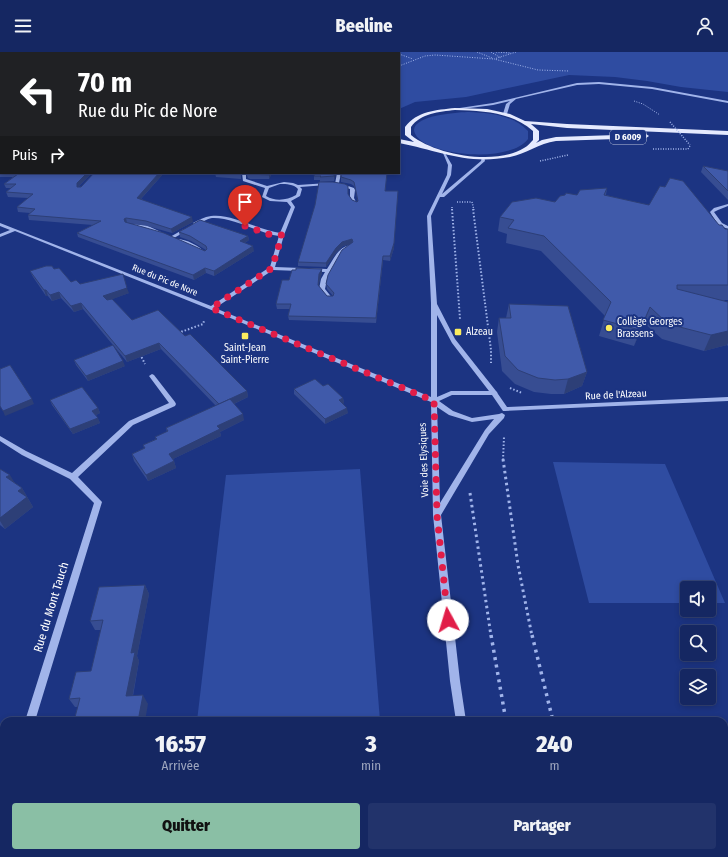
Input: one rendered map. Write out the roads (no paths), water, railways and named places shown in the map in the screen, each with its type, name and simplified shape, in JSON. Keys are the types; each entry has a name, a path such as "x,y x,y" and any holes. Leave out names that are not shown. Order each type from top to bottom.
{"main road":[{"path":"400,142 419,145 444,154 483,158 511,154 530,147 536,140 537,134 536,130 525,122 505,114 483,110 455,109 429,113 402,124"},
{"path":"413,120 408,127 408,135 419,145"},
{"name":"D 6009","path":"525,122 574,127 728,134"},
{"name":"D 6009","path":"656,136 728,134"},
{"name":"D 6009","path":"530,147 544,141 556,139 649,136"}],"street":[{"path":"455,109 493,104 576,84 599,83 652,88 728,102"},
{"path":"505,114 508,104 522,96"},
{"name":"Voie des Elysiques","path":"444,154 450,165 449,175 429,216 434,303 434,401 437,515 455,681 460,717"},
{"name":"Voie des Elysiques","path":"438,200 483,161 483,158"},
{"path":"244,174 244,180 267,187 281,183 298,186 312,184 337,184 352,188 352,198 355,204"},
{"path":"337,184 339,174"},
{"path":"267,187 264,196 270,200 288,201 298,196 300,189 298,186"},
{"path":"272,268 282,235 293,207 288,201"},
{"path":"728,205 712,212 720,224 728,228"},
{"path":"172,237 205,218 213,217 220,217 271,235 282,235"},
{"name":"Rue du Pic de Nore","path":"0,224 211,308 434,401"},
{"path":"129,225 144,226 195,246 204,253"},
{"path":"0,236 14,230"},
{"path":"330,299 322,289 324,279 338,253 350,246"},
{"path":"211,308 272,268 329,271"},
{"path":"434,303 454,342 482,379 494,392 505,409 502,416 487,432 437,515"},
{"path":"0,438 24,453 73,477 131,423 173,404 152,376"},
{"path":"494,392 451,393 434,401 451,413 472,420 502,416"},
{"name":"Rue de l'Alzeau","path":"505,409 728,399"},
{"name":"Rue du Mont Tauch","path":"31,717 98,502 73,477"}],"place":[{"name":"Collège Georges Brassens","path":"609,328"},
{"name":"Alzeau","path":"458,332"},
{"name":"Saint-Jean Saint-Pierre","path":"245,336"}]}
